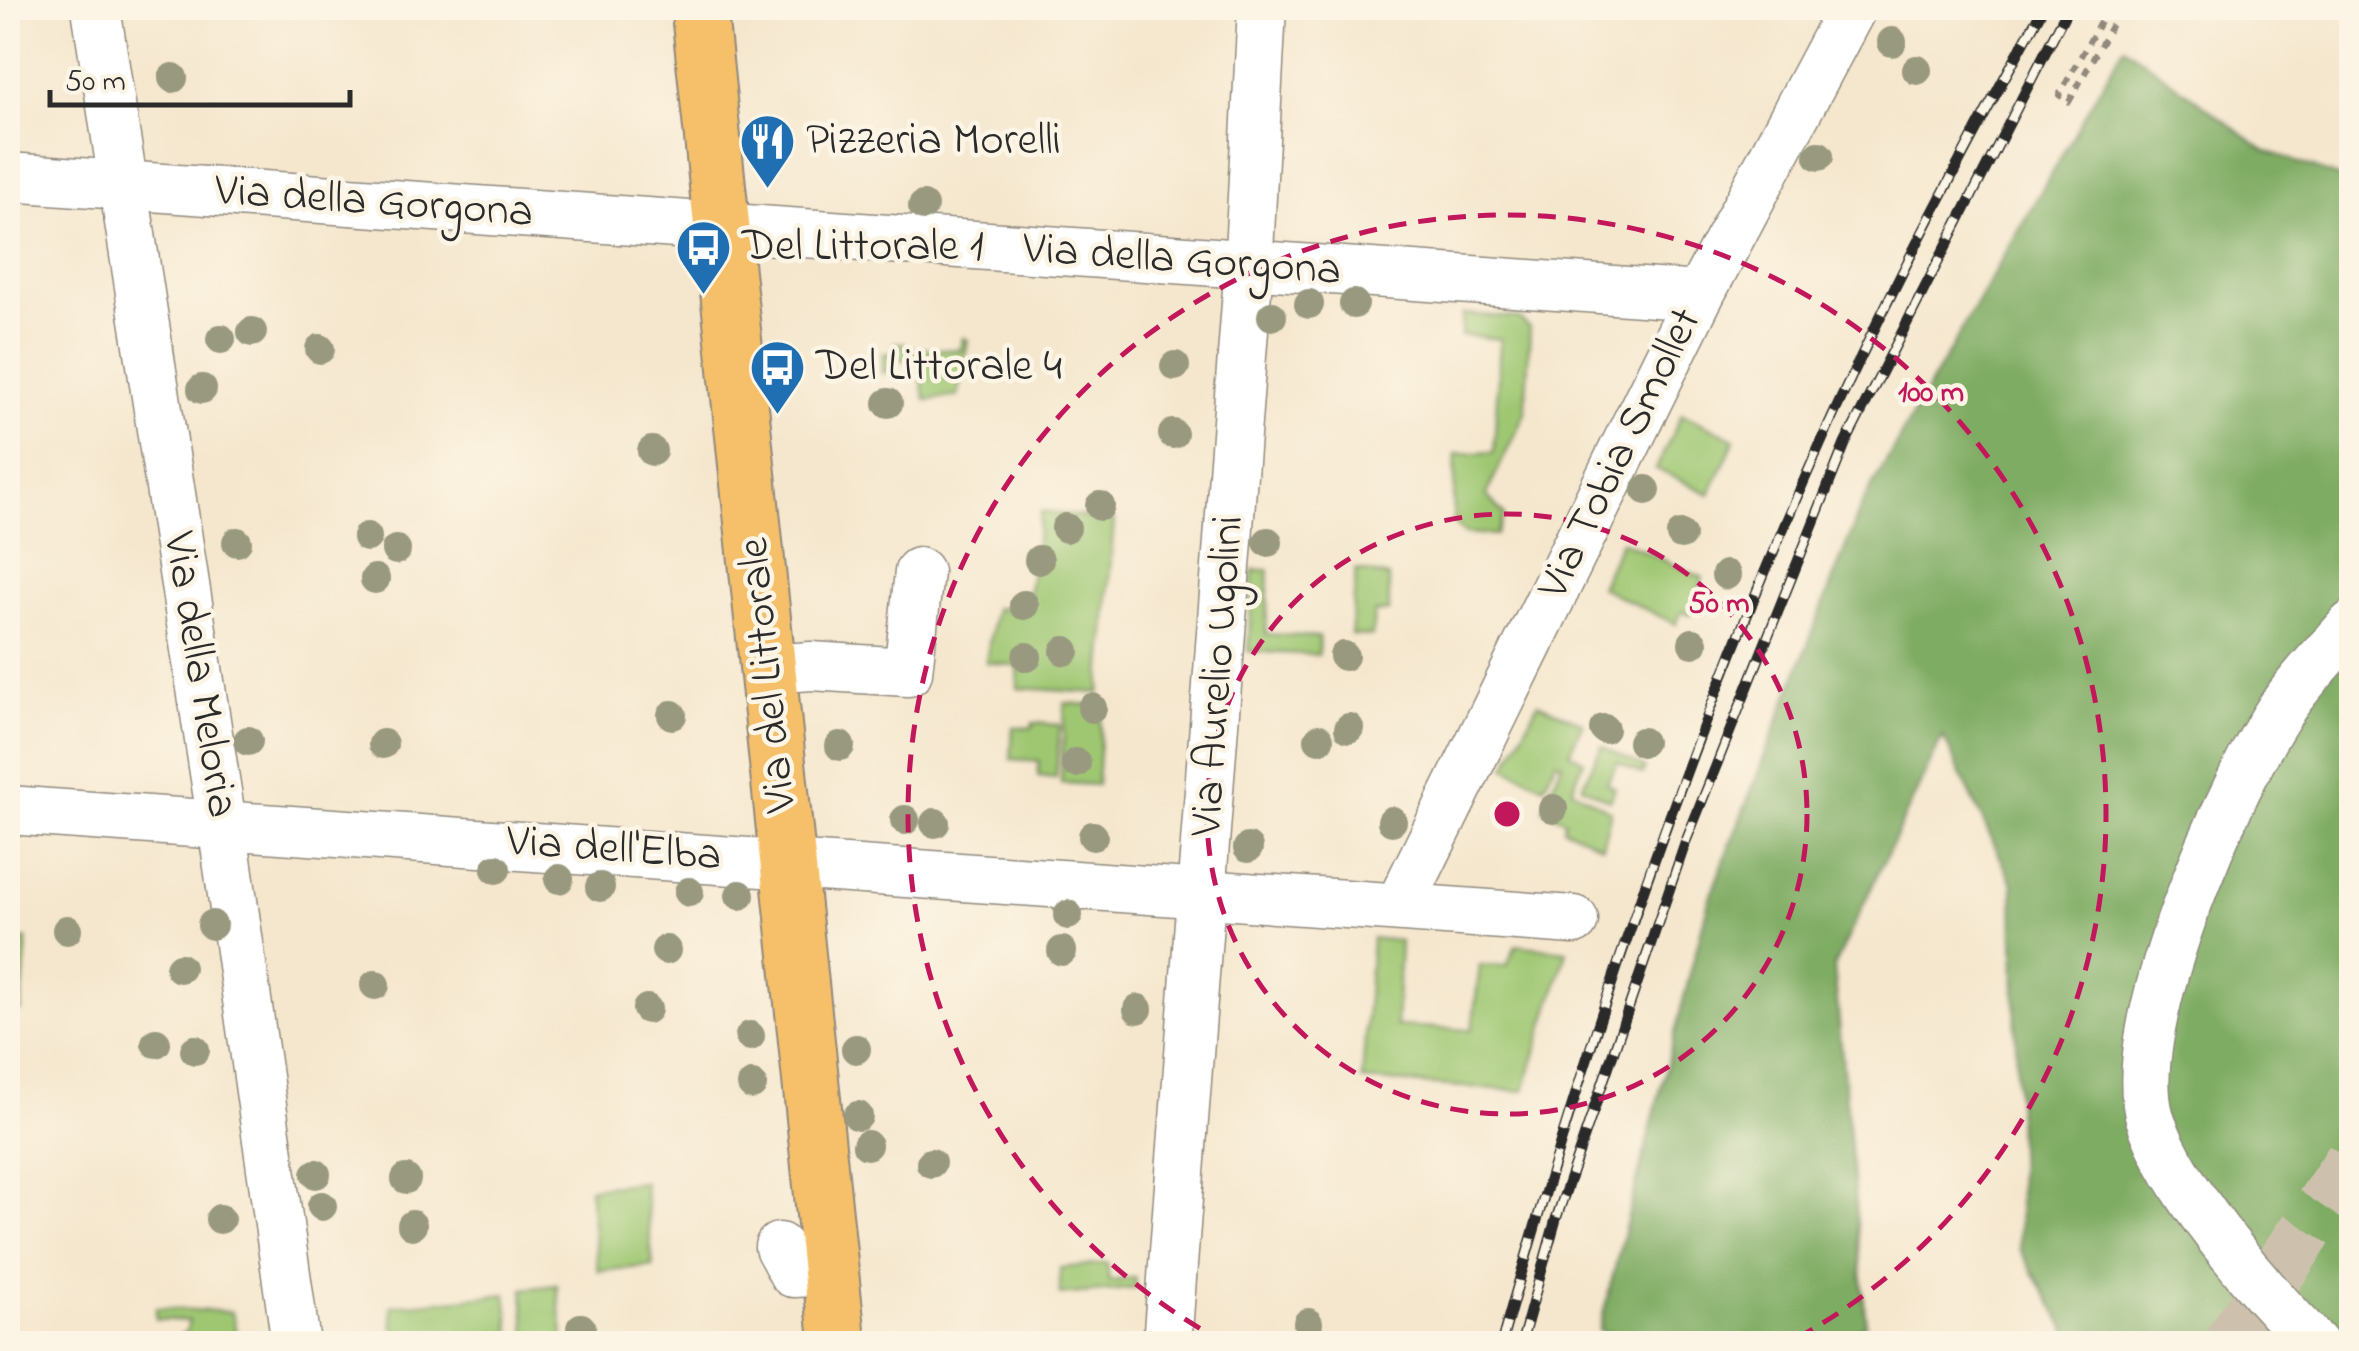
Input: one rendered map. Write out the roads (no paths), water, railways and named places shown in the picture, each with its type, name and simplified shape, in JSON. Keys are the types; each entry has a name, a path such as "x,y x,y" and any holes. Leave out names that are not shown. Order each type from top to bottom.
{"main road":[{"name":"Via del Littorale","path":"700,8 726,227 788,862 797,1274 838,1344"}],"street":[{"name":"Via della Meloria","path":"96,8 222,824 296,1344"},
{"name":"Via Aurelio Ugolini","path":"1167,1344 1248,268 1262,8"},
{"name":"Via Tobia Smollet","path":"1400,905 1699,296 1852,8"},
{"name":"Via della Gorgona","path":"8,177 1248,268 1699,296"},
{"path":"769,669 810,666 908,672 918,572"},
{"path":"2314,1344 2284,1314 2172,1170 2149,1115 2146,1066 2159,992 2186,904 2222,820 2282,706 2352,626"},
{"name":"Via dell'Elba","path":"8,810 1203,891 1338,887 1400,905 1574,920"}],"tunnel":[{"path":"2230,1344 2352,1161"}],"railway":[{"path":"1501,1344 1606,999 1729,659 1874,329 2043,8"},
{"path":"1521,1344 1556,1219 1686,841 1845,444 2068,8"}],"place":[{"name":"Pizzeria Morelli","path":"767,191"},
{"name":"Del Littorale 1","path":"703,297"},
{"name":"Del Littorale 4","path":"777,417"}]}
